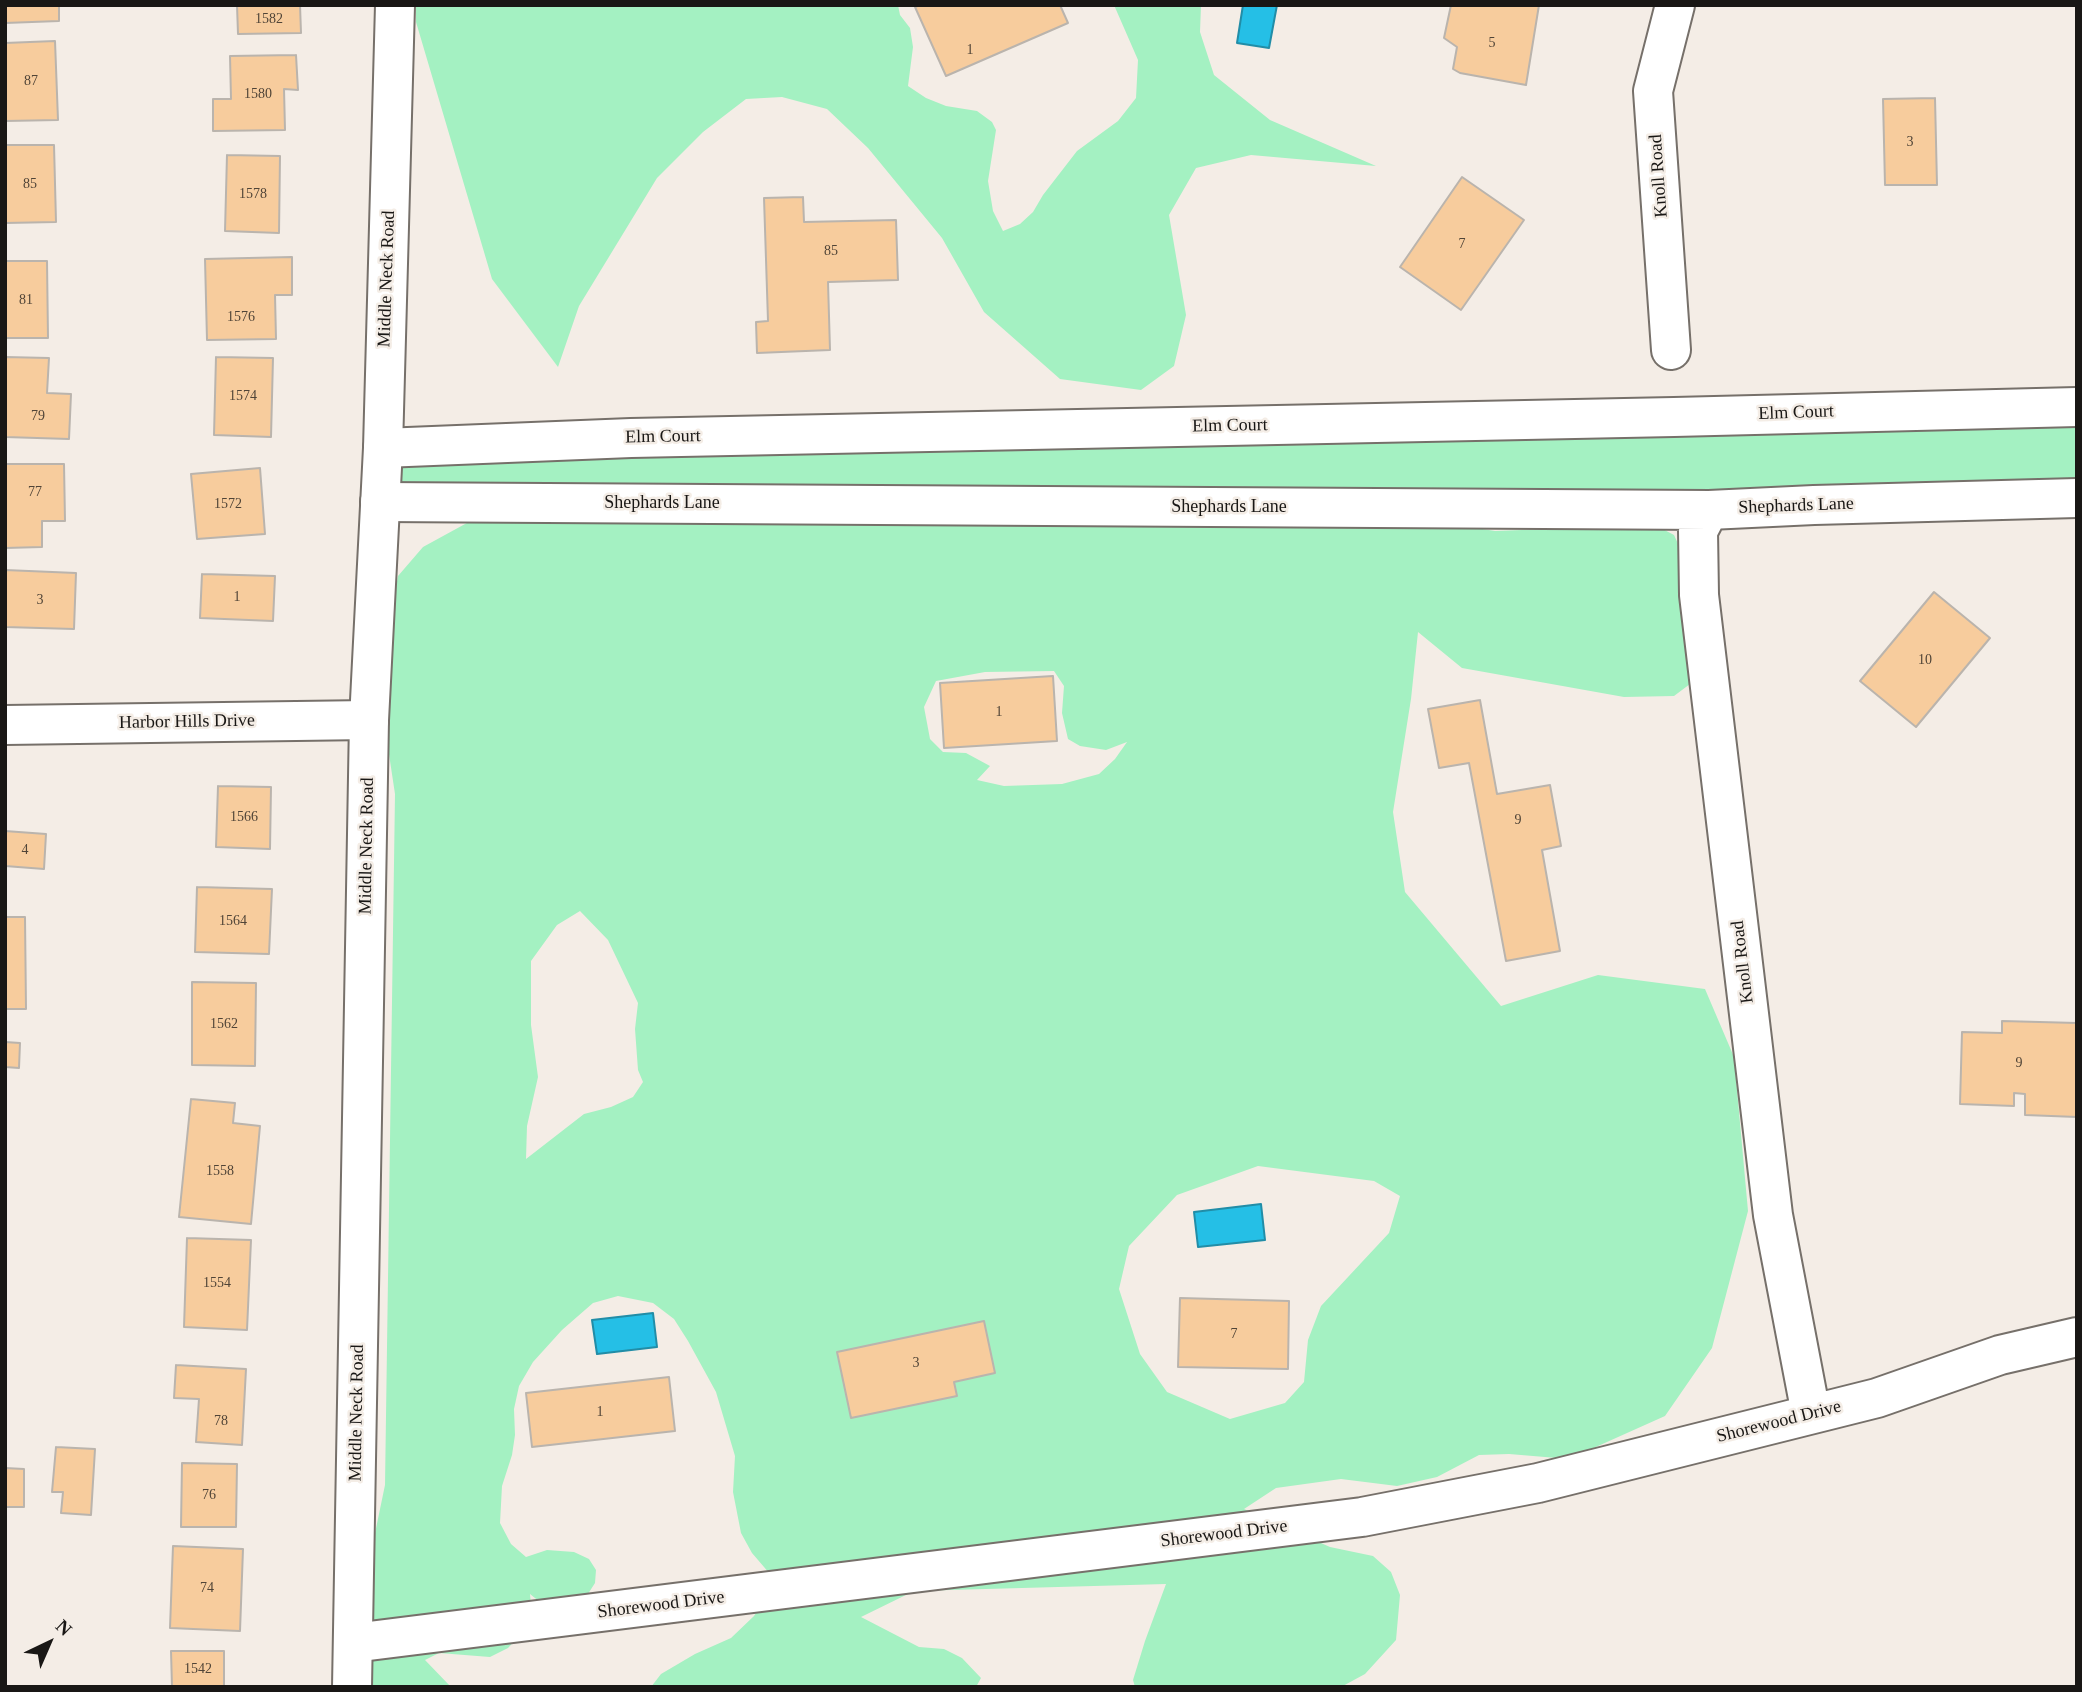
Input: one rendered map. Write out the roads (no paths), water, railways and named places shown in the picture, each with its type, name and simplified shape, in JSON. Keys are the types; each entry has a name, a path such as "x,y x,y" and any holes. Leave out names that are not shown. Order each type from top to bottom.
{"street":[{"name":"Middle Neck Road","path":"352,1687 369,720 383,448 395,5"},
{"name":"Knoll Road","path":"1671,351 1653,91 1675,5"},
{"name":"Elm Court","path":"383,448 631,438 2077,407"},
{"name":"Shephards Lane","path":"380,502 1709,510 2077,498"},
{"name":"Knoll Road","path":"1709,510 1698,531 1699,595 1773,1215 1811,1414"},
{"name":"Harbor Hills Drive","path":"5,725 369,720"},
{"name":"Shorewood Drive","path":"353,1643 1363,1517 1538,1483 1877,1398 2000,1355 2077,1337"}],"water":[{"path":"1243,5 1277,5 1269,48 1237,43"},
{"path":"1261,1204 1265,1240 1198,1247 1194,1212"},
{"path":"653,1313 657,1347 597,1354 592,1320"}]}
